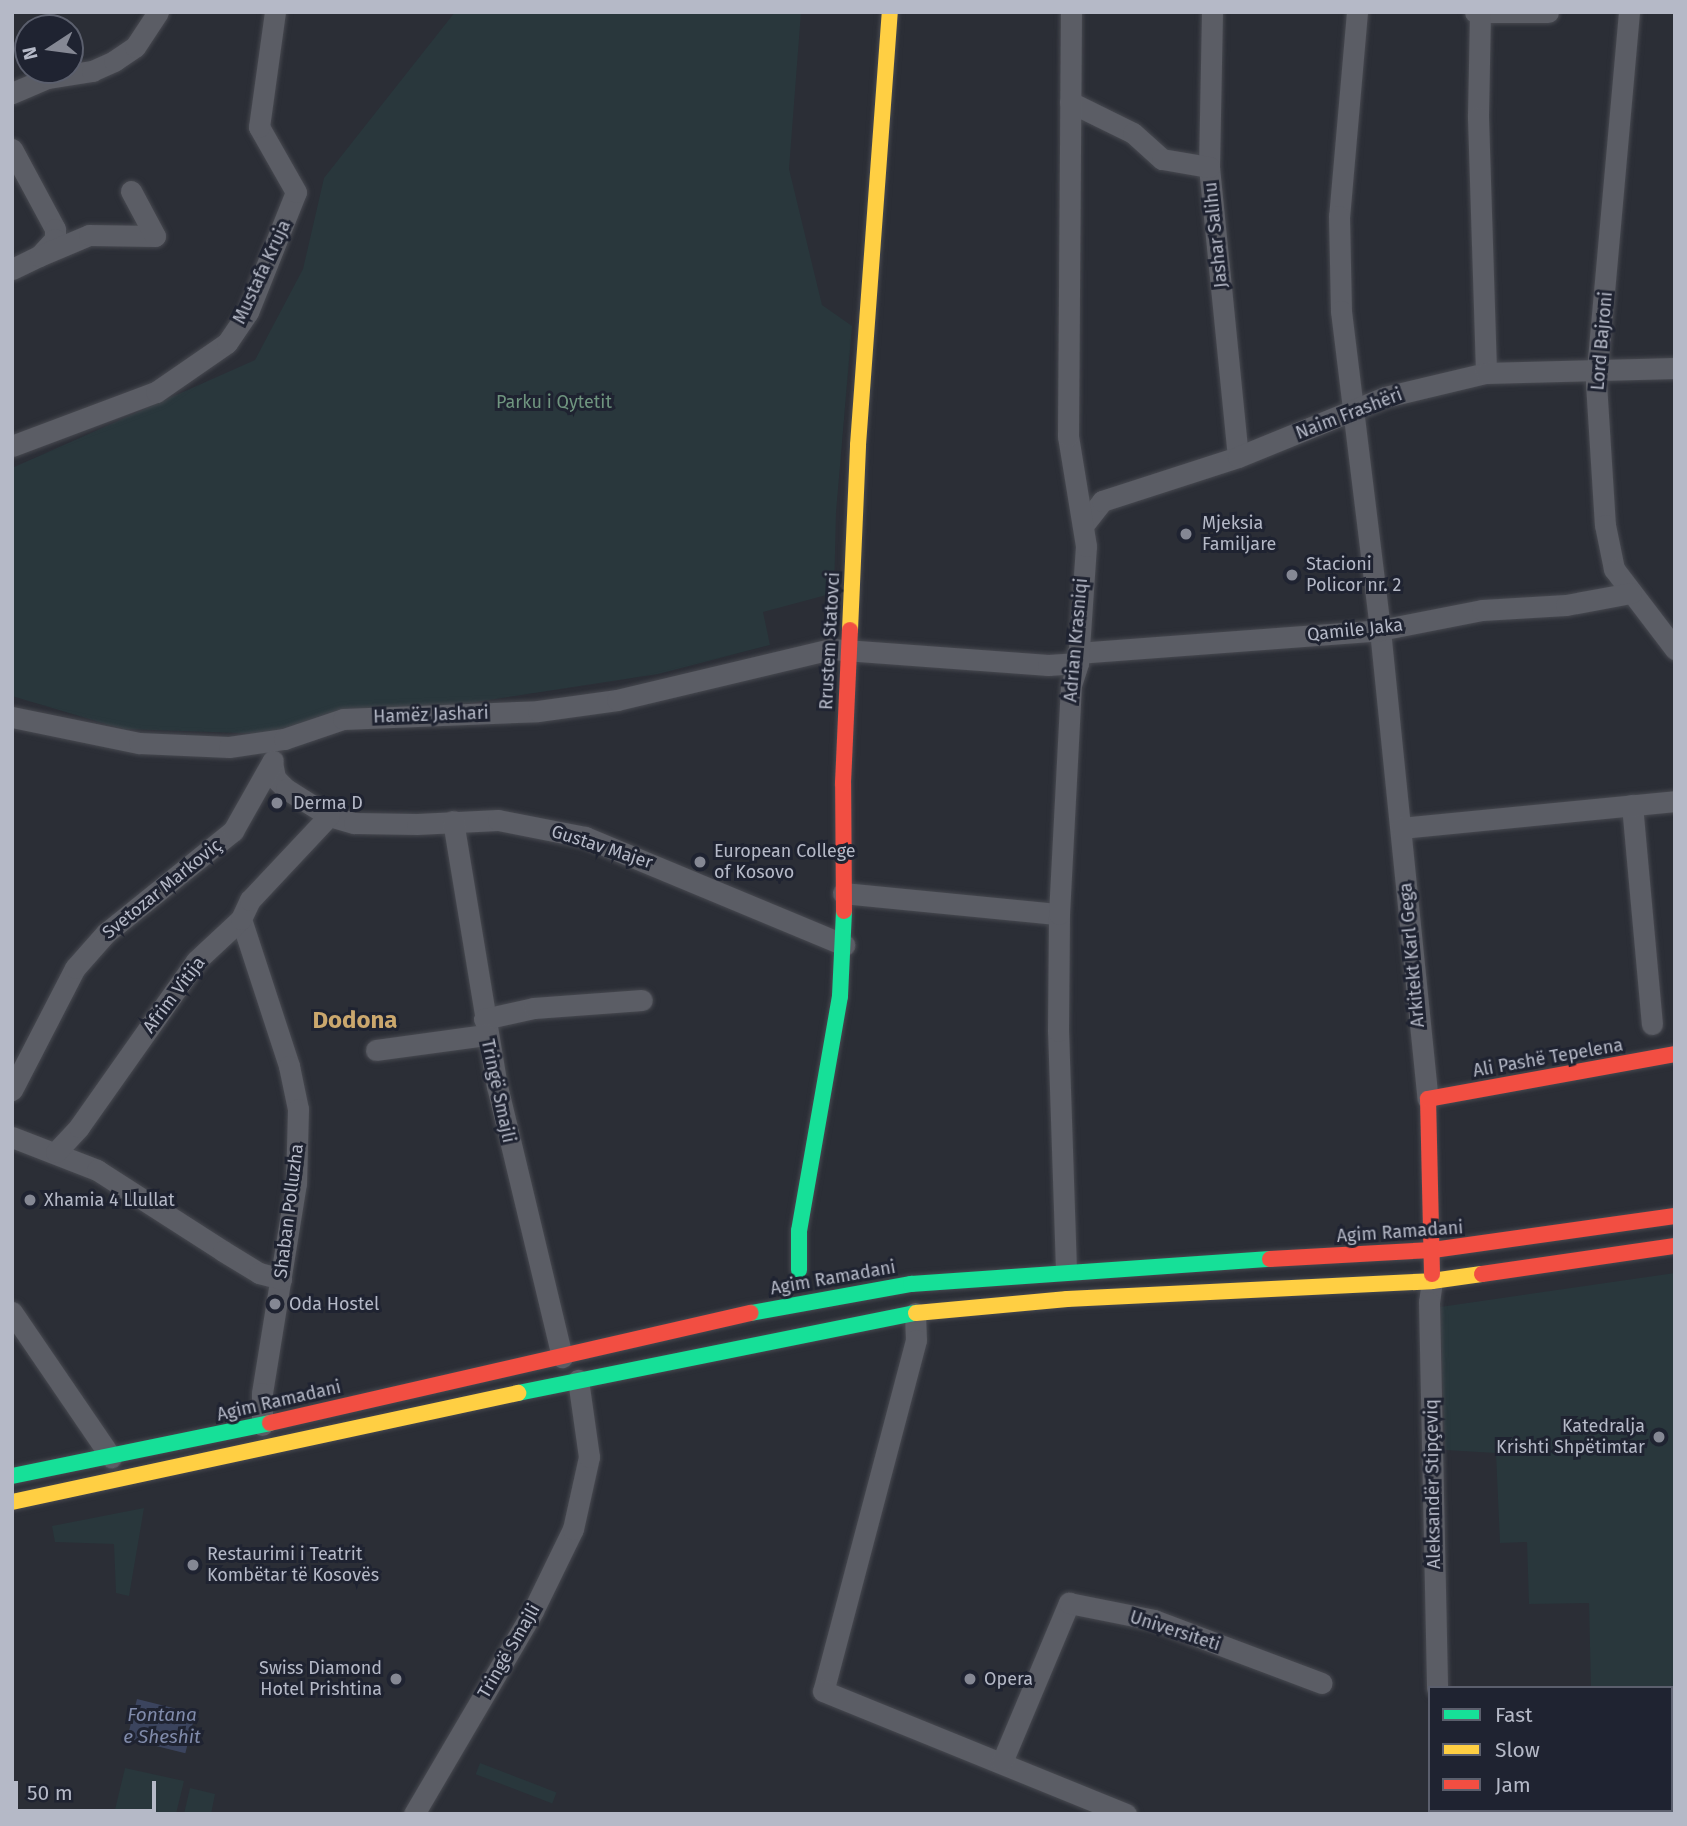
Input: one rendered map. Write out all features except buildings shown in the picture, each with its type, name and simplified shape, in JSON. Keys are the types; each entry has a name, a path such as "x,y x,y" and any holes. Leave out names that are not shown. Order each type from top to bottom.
{"main road":[{"name":"Rrustem Statovci","path":"799,1270 799,1231 840,996 844,945 842,783 858,445 890,12"},
{"name":"Ali Pashë Tepelena","path":"1428,1099 1675,1054"},
{"name":"Arkitekt Karl Gega","path":"1428,1099 1432,1281"},
{"name":"Agim Ramadani","path":"12,1476 262,1425 804,1303 961,1279 1066,1270 1433,1250 1675,1216"},
{"path":"12,1502 163,1473 579,1380 915,1314 1067,1299 1432,1281 1675,1246"}],"street":[{"path":"12,93 47,78 92,71 114,61 135,47 158,12"},
{"name":"Mustafa Kruja","path":"12,446 156,392 227,343 248,312 296,192 259,127 275,12"},
{"name":"Adrian Krasniqi","path":"1066,1270 1058,1031 1059,914 1071,685 1077,658 1085,523 1068,436 1071,12"},
{"name":"Jashar Salihu","path":"1212,12 1209,167 1238,457"},
{"name":"Arkitekt Karl Gega","path":"1357,12 1339,216 1341,310 1351,412 1381,630 1428,1099"},
{"path":"1475,12 1548,12"},
{"path":"1480,12 1478,117 1486,373"},
{"name":"Lord Bajroni","path":"1629,12 1599,372 1605,525 1614,569 1675,649"},
{"path":"1070,102 1133,132 1162,159 1209,167"},
{"path":"12,149 55,229 55,239 39,256"},
{"path":"12,270 89,235 155,236 131,191"},
{"name":"Naim Frashëri","path":"1085,523 1102,501 1238,457 1385,397 1486,373 1675,368"},
{"name":"Qamile Jaka","path":"850,648 1048,665 1077,658 1381,630 1482,610 1566,605 1631,593"},
{"name":"Hamëz Jashari","path":"12,718 99,737 173,746 229,747 284,739 343,719 538,711 617,699 692,685 796,655 850,648"},
{"path":"272,762 284,739"},
{"name":"Gustav Majer","path":"272,762 275,778 286,789 329,816 354,822 498,820 585,837 844,945"},
{"name":"Svetozar Markoviç","path":"12,1090 75,968 106,933 233,831 272,762"},
{"path":"1401,828 1675,801"},
{"path":"1632,805 1652,1024"},
{"name":"Afrim Vitija","path":"55,1152 79,1127 196,961 241,919 250,900 329,816"},
{"name":"Tringë Smajli","path":"453,821 485,1027 526,1220 562,1357"},
{"path":"843,892 1059,914"},
{"name":"Shaban Polluzha","path":"241,919 289,1066 298,1109 296,1183 262,1392 262,1425"},
{"path":"376,1050 394,1051 485,1027 534,1008 642,1000"},
{"path":"12,1137 97,1170 259,1273 281,1279"},
{"name":"Aleksandër Stipçeviq","path":"1432,1281 1429,1302 1437,1686"},
{"path":"12,1312 111,1457"},
{"path":"915,1314 918,1330 822,1691 1126,1814"},
{"name":"Tringë Smajli","path":"414,1814 533,1611 573,1529 589,1457 579,1380"},
{"name":"Universiteti","path":"1002,1762 1069,1603 1154,1620 1322,1683"}],"green space":[{"name":"Parku i Qytetit","path":"455,12 801,12 789,169 822,305 852,326 836,512 834,593 763,612 770,645 658,674 267,734 123,729 12,696 12,468 255,360 303,269 324,178"},
{"path":"1675,1273 1675,1814 1559,1814 1673,1812 1673,1686 1591,1686 1589,1603 1529,1604 1527,1542 1500,1543 1496,1453 1445,1450 1440,1307"},
{"path":"144,1508 129,1596 116,1593 114,1544 55,1542 52,1526"},
{"path":"480,1763 557,1792 552,1804 476,1774"},
{"path":"125,1768 184,1781 176,1814 114,1814"},
{"path":"190,1788 215,1794 211,1814 184,1814"}],"water":[{"name":"Fontana e Sheshit","path":"137,1699 195,1714 185,1753 127,1739"}],"traffic: fast":[{"path":"799,1270 799,1231 840,996 844,911"},
{"path":"751,1313 911,1284 1270,1259"},
{"path":"518,1393 916,1313"},
{"path":"12,1476 270,1423"}],"traffic: slow":[{"path":"850,630 858,445 890,12"},
{"path":"916,1313 1067,1299 1432,1281 1482,1274"},
{"path":"12,1502 518,1393"}],"traffic: jam":[{"path":"844,911 843,783 850,630"},
{"path":"1432,1274 1428,1099 1675,1054"},
{"path":"1270,1259 1433,1250 1675,1216"},
{"path":"1482,1274 1675,1246"},
{"path":"270,1423 751,1313"}],"place":[{"name":"Mjeksia Familjare","path":"1186,534"},
{"name":"Stacioni Policor nr. 2","path":"1292,575"},
{"name":"Derma D","path":"277,803"},
{"name":"European College of Kosovo","path":"700,862"},
{"name":"Xhamia 4 Llullat","path":"30,1200"},
{"name":"Oda Hostel","path":"275,1304"},
{"name":"Katedralja Krishti Shpëtimtar","path":"1659,1437"},
{"name":"Restaurimi i Teatrit Kombëtar të Kosovës","path":"193,1565"},
{"name":"Swiss Diamond Hotel Prishtina","path":"396,1679"},
{"name":"Opera","path":"970,1679"}],"district":[{"name":"Dodona","path":"355,1021"}]}
